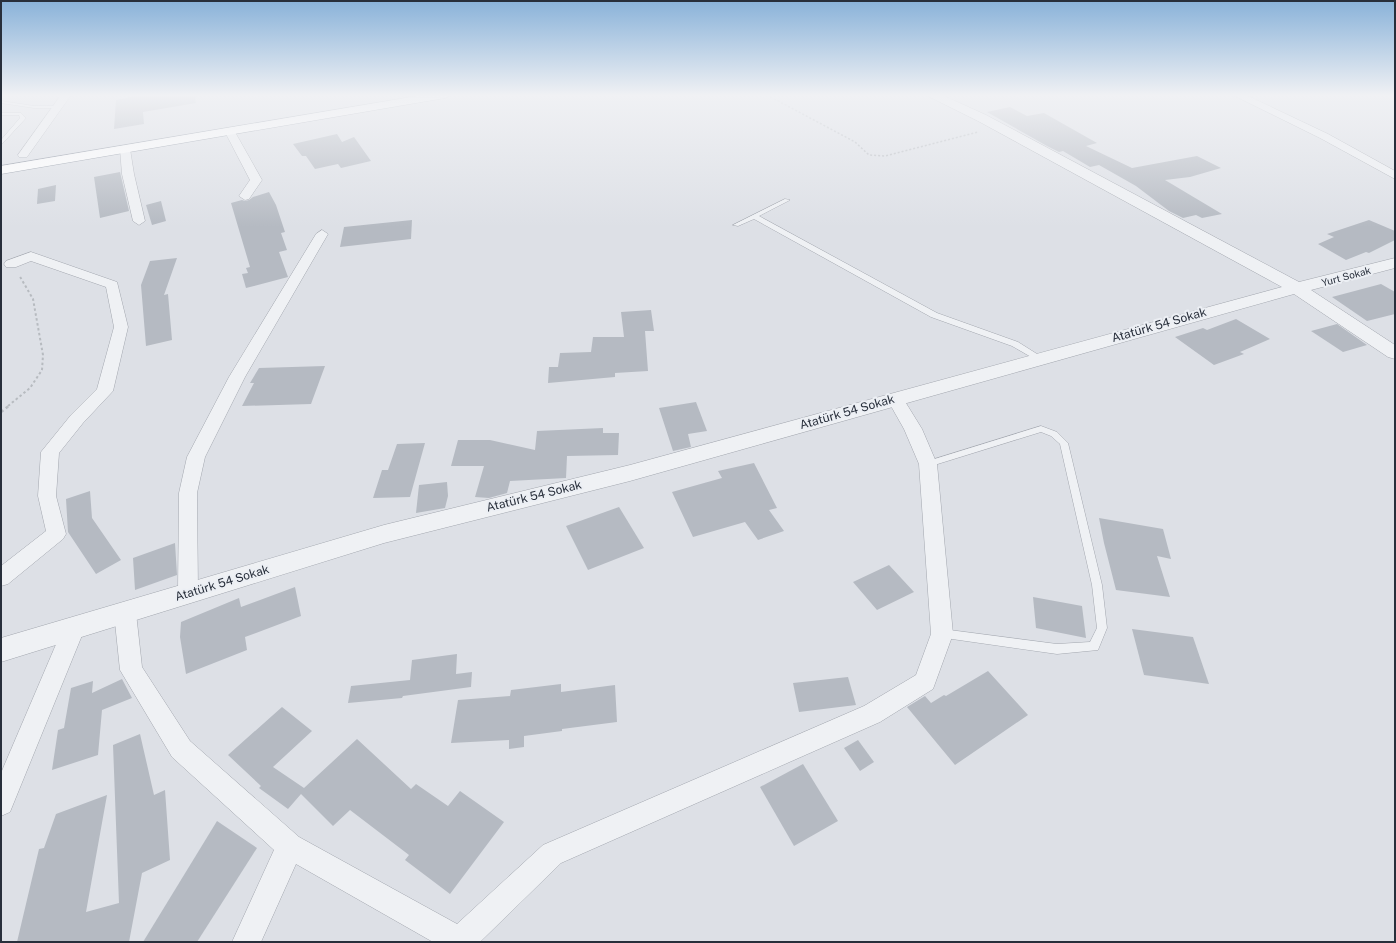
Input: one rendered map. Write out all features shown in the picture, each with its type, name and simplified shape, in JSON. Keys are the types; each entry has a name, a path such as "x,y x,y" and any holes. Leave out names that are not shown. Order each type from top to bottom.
{"highway":[{"path":"1,158 115,139"},
{"path":"1,170 187,139"}],"street":[{"path":"23,154 34,139"},
{"path":"234,139 256,180 245,196"},
{"path":"1021,139 1297,288 1395,353"},
{"path":"1329,139 1395,176"},
{"path":"125,149 128,174 139,221"},
{"path":"188,593 188,492 196,457 237,377 322,234"},
{"path":"1,578 56,534 47,496 50,452 77,419 106,391 121,327 112,286 30,256 11,264"},
{"name":"Yurt Sokak","path":"1297,288 1395,263"},
{"name":"Atatürk 54 Sokak","path":"1,650 384,534 630,473 1297,288"},
{"path":"125,612 131,670 181,749 290,846 460,942 552,854 872,714 925,682 942,634 928,464 913,429 895,399"},
{"path":"1,803 74,628"},
{"path":"246,942 290,846"}],"lane":[{"path":"736,225 787,200"},
{"path":"754,216 934,315 1015,344 1041,358"},
{"path":"928,464 1041,429 1054,434 1064,443 1097,584 1102,628 1094,647 1057,649 942,634"}],"path":[{"path":"849,139 855,142 868,155 885,156 952,139"},
{"path":"1,412 30,388 42,370 43,355 33,299 11,264"}],"building":[{"path":"315,139 340,139 342,142 349,139 355,139 371,161 341,168 338,164 315,169 306,156 302,156 293,144"},
{"path":"1035,139 1090,139 1097,143 1086,146 1132,168 1197,156 1221,168 1190,177 1165,180 1222,214 1202,218 1196,215 1183,218 1169,211 1136,186 1099,165 1090,167 1063,151 1059,152"},
{"path":"120,172 129,211 100,218 94,177"},
{"path":"56,185 55,201 37,204 38,189"},
{"path":"269,192 276,205 285,232 281,233 287,250 279,252 288,277 246,288 242,274 248,273 246,268 250,267 231,203 249,200 253,197"},
{"path":"161,201 166,221 152,225 146,205"},
{"path":"412,220 411,239 340,247 344,227"},
{"path":"1369,220 1395,231 1395,240 1369,253 1366,252 1346,260 1318,244 1334,237 1327,234"},
{"path":"177,258 164,295 168,294 172,340 146,346 141,285 150,261"},
{"path":"1381,284 1395,292 1395,314 1367,321 1332,297"},
{"path":"651,310 654,331 645,331 648,371 615,373 615,377 548,383 549,367 558,367 560,353 591,352 593,337 624,337 621,312"},
{"path":"1236,319 1270,339 1240,352 1244,354 1214,365 1175,337 1203,328 1207,330"},
{"path":"1337,324 1367,345 1343,352 1311,331"},
{"path":"325,366 311,404 242,406 254,383 250,383 259,368"},
{"path":"696,402 707,431 688,434 691,447 673,451 659,408"},
{"path":"603,428 603,433 619,433 618,455 567,456 566,478 510,481 507,493 489,498 475,497 484,466 451,466 458,440 490,440 535,450 537,431"},
{"path":"425,443 410,497 373,498 382,470 388,470 397,444"},
{"path":"754,463 777,508 769,510 784,531 758,540 745,522 693,537 672,492 722,478 718,471"},
{"path":"447,482 448,496 445,508 416,513 419,485"},
{"path":"90,491 92,518 121,560 96,574 68,532 66,499"},
{"path":"619,507 644,548 588,570 566,526"},
{"path":"1099,518 1163,529 1171,559 1157,556 1170,597 1116,590"},
{"path":"175,543 177,575 135,590 133,558"},
{"path":"889,565 914,592 877,610 853,582"},
{"path":"295,587 301,616 245,637 247,650 186,674 180,637 181,622 239,598 241,607"},
{"path":"1033,597 1082,606 1086,638 1036,628"},
{"path":"1132,629 1193,637 1209,684 1144,675"},
{"path":"457,654 456,674 472,672 471,687 403,696 402,698 348,703 351,686 410,680 412,660"},
{"path":"988,671 1028,715 955,765 907,707 925,696 931,703 944,695 946,696"},
{"path":"848,677 856,705 799,712 793,683"},
{"path":"122,679 132,698 102,710 98,755 52,770 58,730 64,728 71,688 93,681 92,693"},
{"path":"561,684 561,692 615,685 617,722 562,729 562,731 524,736 524,747 509,749 509,740 451,743 458,700 510,696 511,690"},
{"path":"282,707 312,731 273,767 304,788 357,739 411,789 416,784 448,806 460,791 504,822 450,894 405,860 409,855 350,810 333,826 301,794 288,809 259,788 261,786 228,755"},
{"path":"140,734 154,795 165,790 170,860 142,873 129,942 17,942 39,849 44,848 56,814 107,795 86,912 119,903 113,745"},
{"path":"858,740 874,762 860,771 844,748"},
{"path":"803,764 838,821 794,846 760,787"},
{"path":"217,821 257,848 197,942 143,942"}]}
